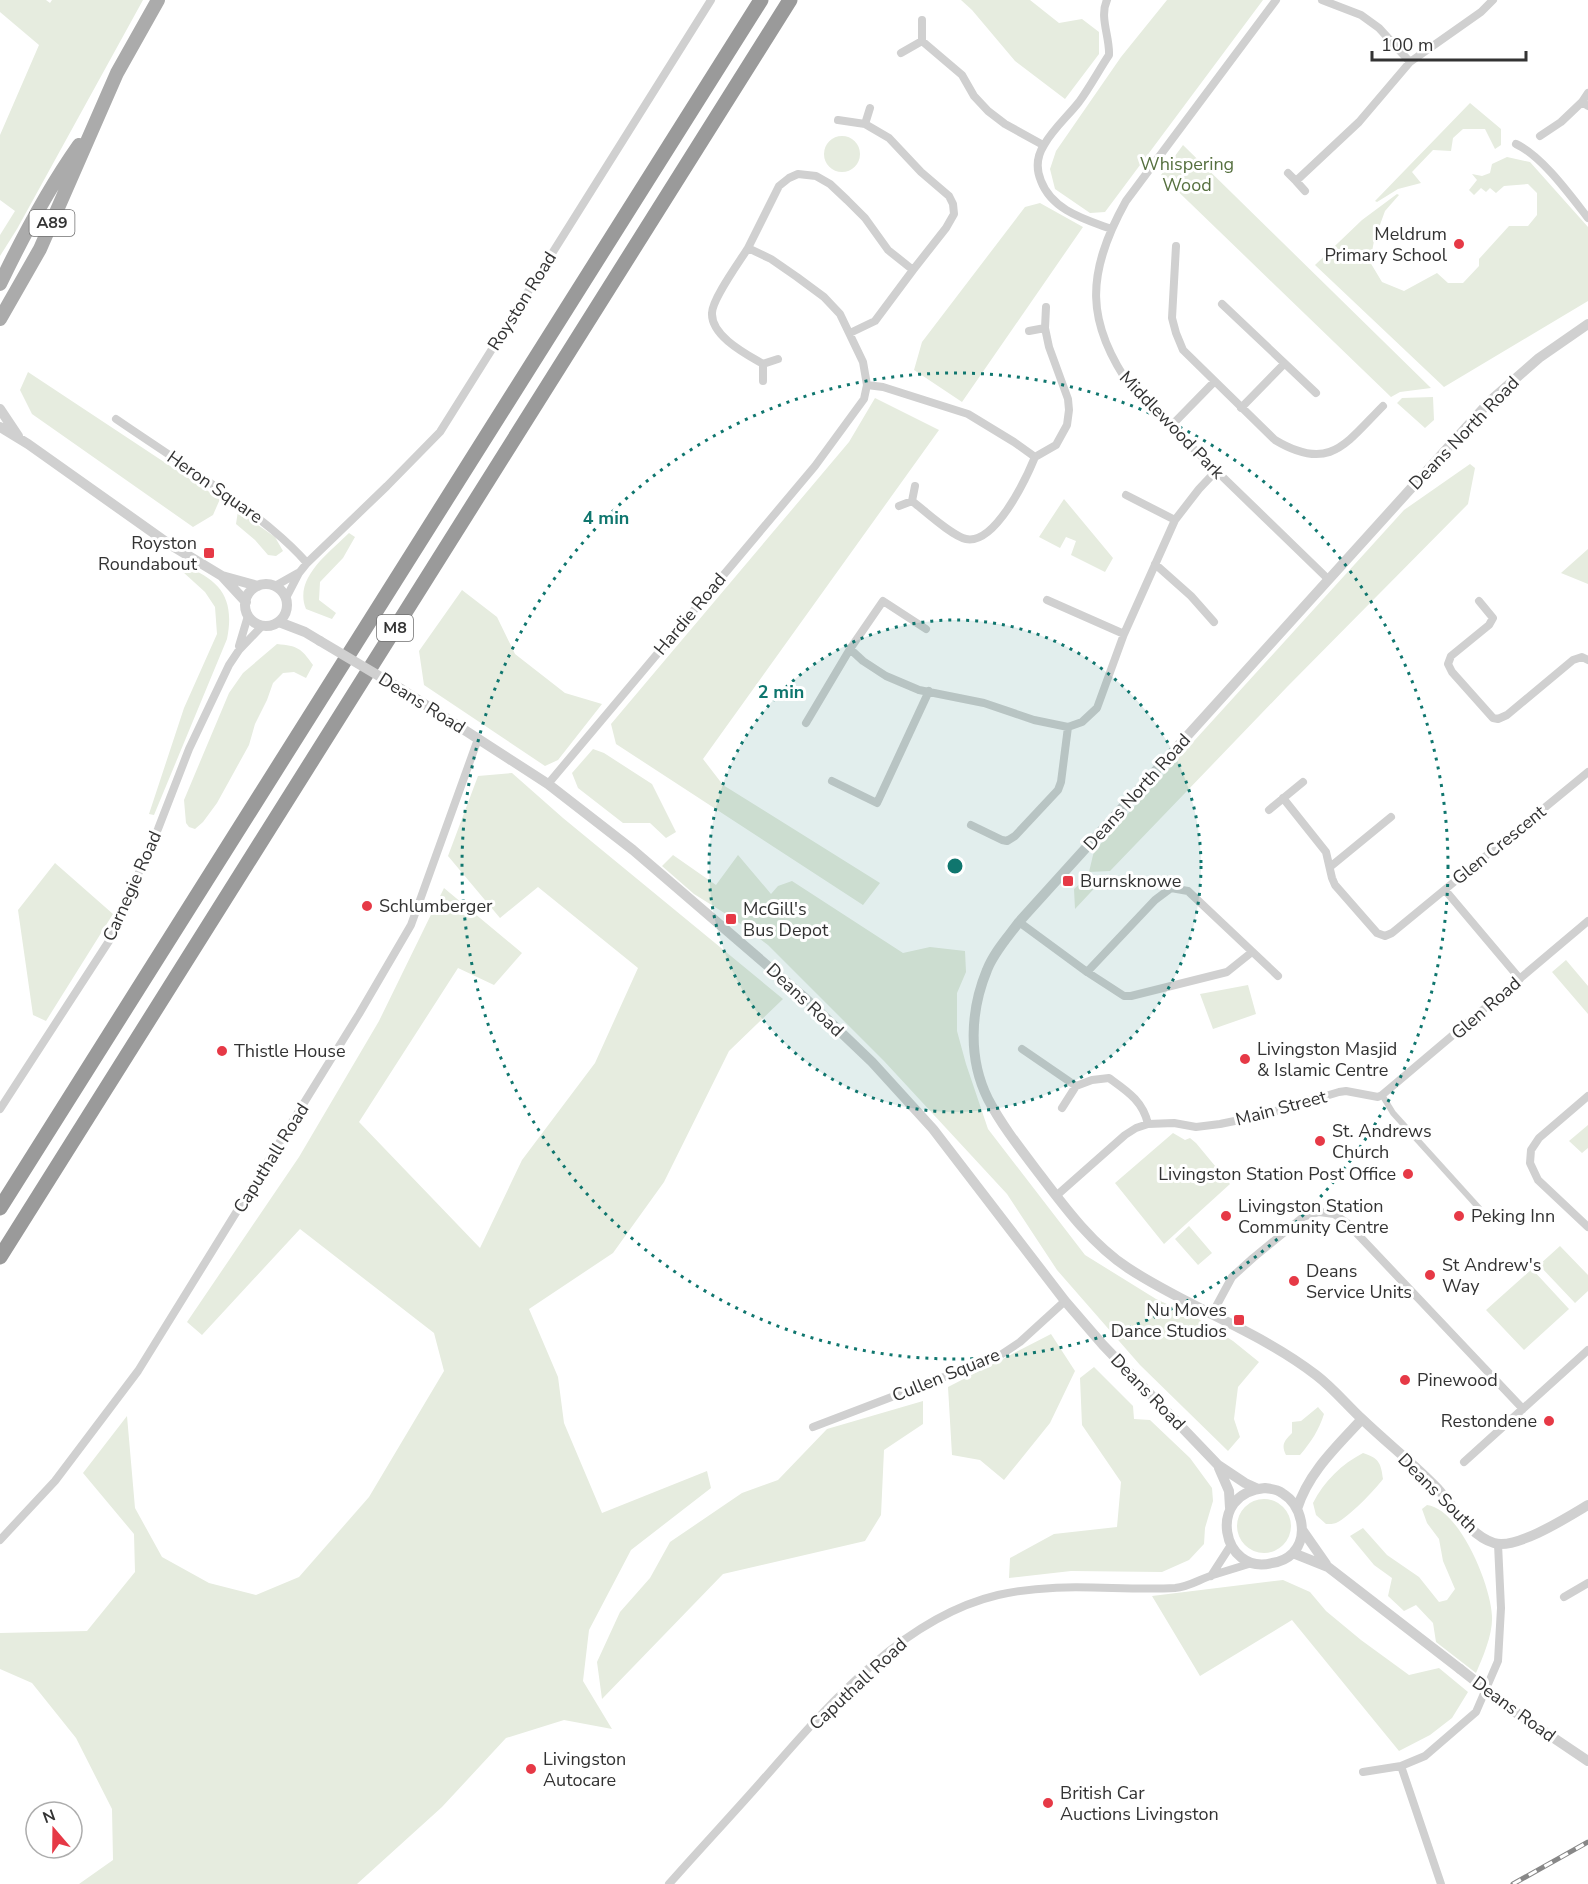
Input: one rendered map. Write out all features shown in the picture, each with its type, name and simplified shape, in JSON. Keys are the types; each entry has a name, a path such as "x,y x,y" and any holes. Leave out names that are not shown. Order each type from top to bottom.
{"highway":[{"name":"M8","path":"0,1208 761,0"},
{"name":"M8","path":"0,1257 790,0"}],"main road":[{"name":"A89","path":"0,319 40,249 117,73 158,0"},
{"name":"A89","path":"0,284 20,242 61,169 95,122"}],"street":[{"name":"Royston Road","path":"286,598 298,573 307,562 440,432 711,0"},
{"path":"1107,0 1104,18 1109,55 1079,101 1043,145 1038,160 1038,173 1049,197 1077,216 1111,229"},
{"name":"Middlewood Park","path":"1276,0 1126,201 1111,229 1100,260 1096,292 1098,318 1105,343 1117,368 1133,390 1328,579"},
{"path":"1322,0 1361,15 1379,28 1410,62"},
{"path":"1296,181 1359,122 1410,62 1481,12 1493,0"},
{"path":"922,20 922,41 962,75 974,96 988,111 1005,124 1043,145"},
{"path":"901,53 922,41"},
{"path":"1540,136 1585,104 1588,93"},
{"path":"865,124 870,108"},
{"path":"838,120 865,124 889,138 921,172 949,196 954,214 946,228 874,321 849,333"},
{"path":"1516,144 1527,149 1566,190 1588,218"},
{"path":"1288,173 1305,191"},
{"path":"778,359 763,364 743,352 715,328 712,313 718,297 748,248 779,186 789,178 798,174 816,176 830,184 865,218 888,250 913,270"},
{"path":"1176,246 1172,318 1184,350 1275,440 1291,450 1309,455 1326,453 1343,447 1383,406"},
{"path":"748,248 771,260 824,297 840,314 863,362 867,385 883,387 968,414 1035,457"},
{"path":"1222,304 1316,393"},
{"path":"912,501 960,537 968,540 976,539 988,531 1005,511 1026,480 1035,457 1056,446 1067,425 1069,410 1068,399 1049,347 1045,328 1046,307"},
{"name":"Deans North Road","path":"1362,1419 1318,1376 1279,1349 1127,1268 1095,1241 1056,1196 1002,1123 987,1098 978,1069 973,1040 974,1017 987,969 1020,921 1490,401 1539,358 1588,324"},
{"path":"1029,331 1045,328"},
{"path":"763,364 763,381"},
{"path":"1241,408 1284,364"},
{"path":"1170,427 1214,382"},
{"name":"Hardie Road","path":"548,784 832,445 864,399 867,385"},
{"path":"0,410 20,439"},
{"name":"Heron Square","path":"116,419 268,524 307,562"},
{"path":"0,427 169,544 222,576 258,586 267,584 282,591 286,598 286,610 279,622 271,626 262,626 248,616 246,602 248,595 258,586"},
{"path":"850,649 863,662 886,676 919,690 984,703 1034,720 1068,727 1082,722 1097,708 1124,634 1175,520 1198,489 1216,471"},
{"path":"912,501 915,486"},
{"path":"1126,495 1175,520"},
{"path":"899,506 912,501"},
{"path":"1155,564 1191,596 1214,622"},
{"name":"Royston Road","path":"275,586 298,573"},
{"path":"222,576 246,602"},
{"path":"1047,600 1124,634"},
{"path":"806,723 850,649 883,601 926,629"},
{"path":"1479,601 1493,618 1489,625 1451,657 1448,664 1452,672 1493,718 1507,716 1573,660 1582,657 1588,660"},
{"name":"Deans Road","path":"286,610 305,632"},
{"name":"Carnegie Road","path":"238,650 248,616"},
{"name":"Deans Road","path":"279,622 305,632 401,689 548,784 633,850 805,998 872,1062 933,1129 1065,1302 1103,1345 1218,1466 1256,1488"},
{"name":"Carnegie Road","path":"0,1108 109,941 158,829 189,749 229,665 238,650 262,626"},
{"path":"832,781 877,803 929,692"},
{"path":"970,825 1002,840 1007,841 1015,836 1058,790 1068,727"},
{"name":"Caputhall Road","path":"0,1540 55,1480 138,1371 370,996 411,925 478,739"},
{"name":"Glen Crescent","path":"1520,979 1445,890 1588,772"},
{"path":"1269,810 1303,782"},
{"path":"1283,798 1326,852 1335,885 1377,933 1384,936 1392,933 1445,890"},
{"path":"1330,867 1390,817"},
{"path":"1087,972 1155,900 1171,888 1188,891 1278,976"},
{"path":"1020,921 1087,972 1124,996 1227,972 1252,952"},
{"name":"Glen Road","path":"1382,1095 1588,921"},
{"path":"1022,1049 1076,1086"},
{"path":"1037,1071 1043,1063"},
{"path":"1062,1108 1076,1086 1092,1080 1109,1078 1131,1093 1145,1112 1148,1124"},
{"name":"Main Street","path":"1056,1196 1125,1135 1148,1124 1174,1123 1196,1127 1259,1116 1339,1092 1346,1091 1378,1097 1382,1095"},
{"path":"1382,1095 1393,1113 1479,1208"},
{"path":"1588,1096 1539,1138 1532,1150 1530,1163 1538,1180 1588,1227"},
{"path":"1212,1314 1232,1277 1290,1226 1303,1217 1319,1212 1334,1214 1347,1223 1522,1409"},
{"name":"Cullen Square","path":"813,1427 999,1356 1020,1342 1065,1302"},
{"path":"1464,1462 1588,1350"},
{"path":"1297,1509 1302,1493 1312,1475 1362,1419"},
{"name":"Deans South","path":"1362,1419 1437,1488 1471,1527 1483,1538 1497,1544 1510,1544 1532,1535 1588,1505"},
{"name":"Deans Road","path":"1218,1466 1229,1491 1230,1508"},
{"path":"1289,1489 1303,1531 1299,1544 1293,1553 1282,1561 1266,1565 1243,1559 1231,1545 1226,1527 1230,1508 1242,1495 1256,1488 1289,1489 1312,1475"},
{"name":"Deans Road","path":"1303,1531 1328,1566 1512,1710 1588,1761"},
{"path":"1363,1772 1401,1766 1425,1756 1476,1712 1498,1661 1502,1608 1497,1544"},
{"path":"1211,1576 1231,1545"},
{"name":"Deans Road","path":"1293,1553 1328,1566"},
{"name":"Caputhall Road","path":"669,1884 839,1697 900,1642 929,1624 986,1599 1033,1588 1066,1586 1176,1588 1195,1584 1211,1576 1252,1563"},
{"path":"1564,1597 1588,1583"},
{"path":"1401,1766 1441,1884"}],"green space":[{"path":"0,0 46,0 50,3 52,0 143,0 0,256 0,235 15,211 0,200 0,135 39,45 0,12"},
{"path":"961,0 1030,0 1059,23 1082,19 1099,32 1099,54 1065,99 1015,61"},
{"path":"1167,0 1263,0 1105,212 1090,213 1055,189 1050,169 1056,151 1121,57"},
{"path":"1470,103 1501,129 1501,145 1495,149 1485,129 1463,129 1453,138 1451,151 1433,150 1412,172 1421,183 1398,189 1377,202 1375,201"},
{"path":"842,136 854,142 860,154 854,166 842,172 830,166 824,154 830,142"},
{"name":"Whispering Wood","path":"1183,145 1431,388 1400,392 1391,397 1161,175"},
{"path":"1507,157 1530,162 1588,227 1588,301 1444,387 1315,265 1362,220 1397,194 1399,195 1385,211 1374,241 1370,262 1382,282 1404,291 1437,273 1448,283 1463,283 1479,266 1479,259 1509,226 1528,226 1537,215 1537,193 1528,184 1504,186 1496,193 1490,188 1486,192 1481,188 1474,195 1469,190 1477,180 1472,174 1482,176 1490,173 1492,164"},
{"path":"1040,203 1083,227 962,402 914,370 922,342 1025,207"},
{"path":"28,372 220,499 213,515 193,527 32,414 20,390"},
{"path":"1433,397 1434,420 1425,428 1397,403 1402,398"},
{"path":"875,398 939,430 703,759 723,785 880,883 863,905 616,744 611,724 849,442"},
{"path":"1470,464 1475,468 1468,504 1110,871 1089,872 1094,851 1404,510"},
{"path":"1064,499 1113,558 1105,572 1071,555 1076,541 1066,537 1060,548 1039,537"},
{"path":"238,511 275,537 283,551 276,556 268,555 236,524"},
{"path":"349,533 355,537 343,558 320,582 319,600 336,613 332,619 306,609 303,598 305,587 316,566"},
{"path":"1588,549 1588,584 1561,573"},
{"path":"184,566 216,585 227,602 229,625 227,639 154,815 149,814 184,708 217,634 215,607 205,592 183,572"},
{"path":"462,590 497,617 515,654 565,693 602,704 558,760 545,766 424,685 419,651"},
{"path":"277,644 298,649 313,665 306,678 294,672 283,673 273,683 255,724 249,745 217,803 195,829 189,827 186,823 184,800 229,693 243,673"},
{"path":"593,749 604,753 652,784 676,832 666,838 650,823 623,823 578,788 572,773"},
{"path":"512,773 563,818 783,999 729,1051 664,1182 613,1253 529,1309 558,1377 564,1423 602,1513 707,1471 711,1488 631,1550 589,1630 583,1681 612,1729 564,1720 506,1738 442,1807 357,1884 79,1884 113,1860 112,1809 76,1738 32,1683 0,1669 0,1633 87,1631 135,1572 134,1534 83,1473 127,1416 135,1508 162,1557 209,1583 256,1595 299,1577 369,1497 444,1371 434,1333 300,1229 202,1335 187,1322 299,1157 379,1021 444,888 522,953 494,985 458,968 359,1122 480,1248 522,1160 595,1063 638,968 538,887 500,918 448,856 478,776"},
{"path":"673,855 716,885 738,855 771,894 778,886 792,881 903,953 930,947 965,951 966,972 957,993 957,1031 988,1129 1085,1255 1156,1299 1197,1318 1233,1341 1259,1362 1238,1387 1234,1419 1240,1437 1228,1451 1140,1365 1057,1270 1007,1194 884,1061 768,945 734,919 694,894 662,866"},
{"path":"55,863 113,914 46,1021 33,1015 18,910"},
{"path":"1085,879 1103,879 1075,909 1074,889"},
{"path":"1566,960 1588,986 1588,1014 1552,972"},
{"path":"1248,985 1256,1014 1213,1029 1200,994"},
{"path":"1588,1125 1588,1148 1582,1153 1569,1141"},
{"path":"1173,1133 1185,1140 1190,1138 1196,1143 1230,1184 1164,1244 1115,1183"},
{"path":"1189,1226 1212,1253 1198,1265 1175,1239"},
{"path":"1560,1246 1588,1275 1588,1291 1575,1303 1539,1265"},
{"path":"1532,1269 1569,1309 1524,1350 1486,1310"},
{"path":"1051,1334 1075,1371 1050,1423 1004,1480 980,1460 952,1455 948,1387"},
{"path":"1094,1367 1133,1406 1134,1419 1150,1420 1190,1458 1212,1488 1213,1501 1205,1528 1204,1544 1189,1560 1162,1572 1071,1571 1009,1578 1010,1558 1054,1534 1117,1527 1121,1482 1082,1425 1080,1378"},
{"path":"923,1401 923,1424 884,1450 881,1515 865,1541 723,1574 602,1699 597,1662 620,1612 650,1578 670,1542 742,1493 778,1480 827,1429"},
{"path":"1318,1407 1324,1414 1311,1441 1300,1455 1286,1455 1284,1446 1292,1433 1292,1422 1301,1421"},
{"path":"1363,1453 1378,1462 1383,1479 1348,1515 1336,1523 1326,1524 1316,1515 1313,1503 1322,1487 1334,1474"},
{"path":"1259,1499 1269,1499 1279,1503 1287,1511 1291,1526 1287,1541 1279,1549 1269,1553 1259,1553 1249,1549 1241,1541 1237,1531 1237,1521 1241,1511 1249,1503"},
{"path":"1427,1505 1439,1510 1462,1534 1472,1551 1486,1587 1492,1623 1487,1645 1476,1673 1436,1642 1433,1623 1416,1605 1404,1611 1388,1596 1392,1578 1374,1565 1350,1536 1363,1528 1387,1555 1419,1577 1439,1602 1447,1600 1455,1589 1443,1561 1439,1539 1427,1523 1422,1509"},
{"path":"1283,1580 1310,1592 1326,1611 1409,1675 1439,1668 1468,1692 1452,1718 1430,1735 1399,1751 1292,1620 1200,1676 1152,1596"}],"railway":[{"path":"1513,1884 1588,1842"}],"place":[{"name":"Meldrum Primary School","path":"1459,244"},
{"name":"Royston Roundabout","path":"209,553"},
{"name":"Burnsknowe","path":"1068,881"},
{"name":"Schlumberger","path":"367,906"},
{"name":"McGill's Bus Depot","path":"731,919"},
{"name":"Thistle House","path":"222,1051"},
{"name":"Livingston Masjid & Islamic Centre","path":"1245,1059"},
{"name":"St. Andrews Church","path":"1320,1141"},
{"name":"Livingston Station Post Office","path":"1408,1174"},
{"name":"Livingston Station Community Centre","path":"1226,1216"},
{"name":"Peking Inn","path":"1459,1216"},
{"name":"St Andrew's Way","path":"1430,1275"},
{"name":"Deans Service Units","path":"1294,1281"},
{"name":"Nu Moves Dance Studios","path":"1239,1320"},
{"name":"Pinewood","path":"1405,1380"},
{"name":"Restondene","path":"1549,1421"},
{"name":"Livingston Autocare","path":"531,1769"},
{"name":"British Car Auctions Livingston","path":"1048,1803"}]}
